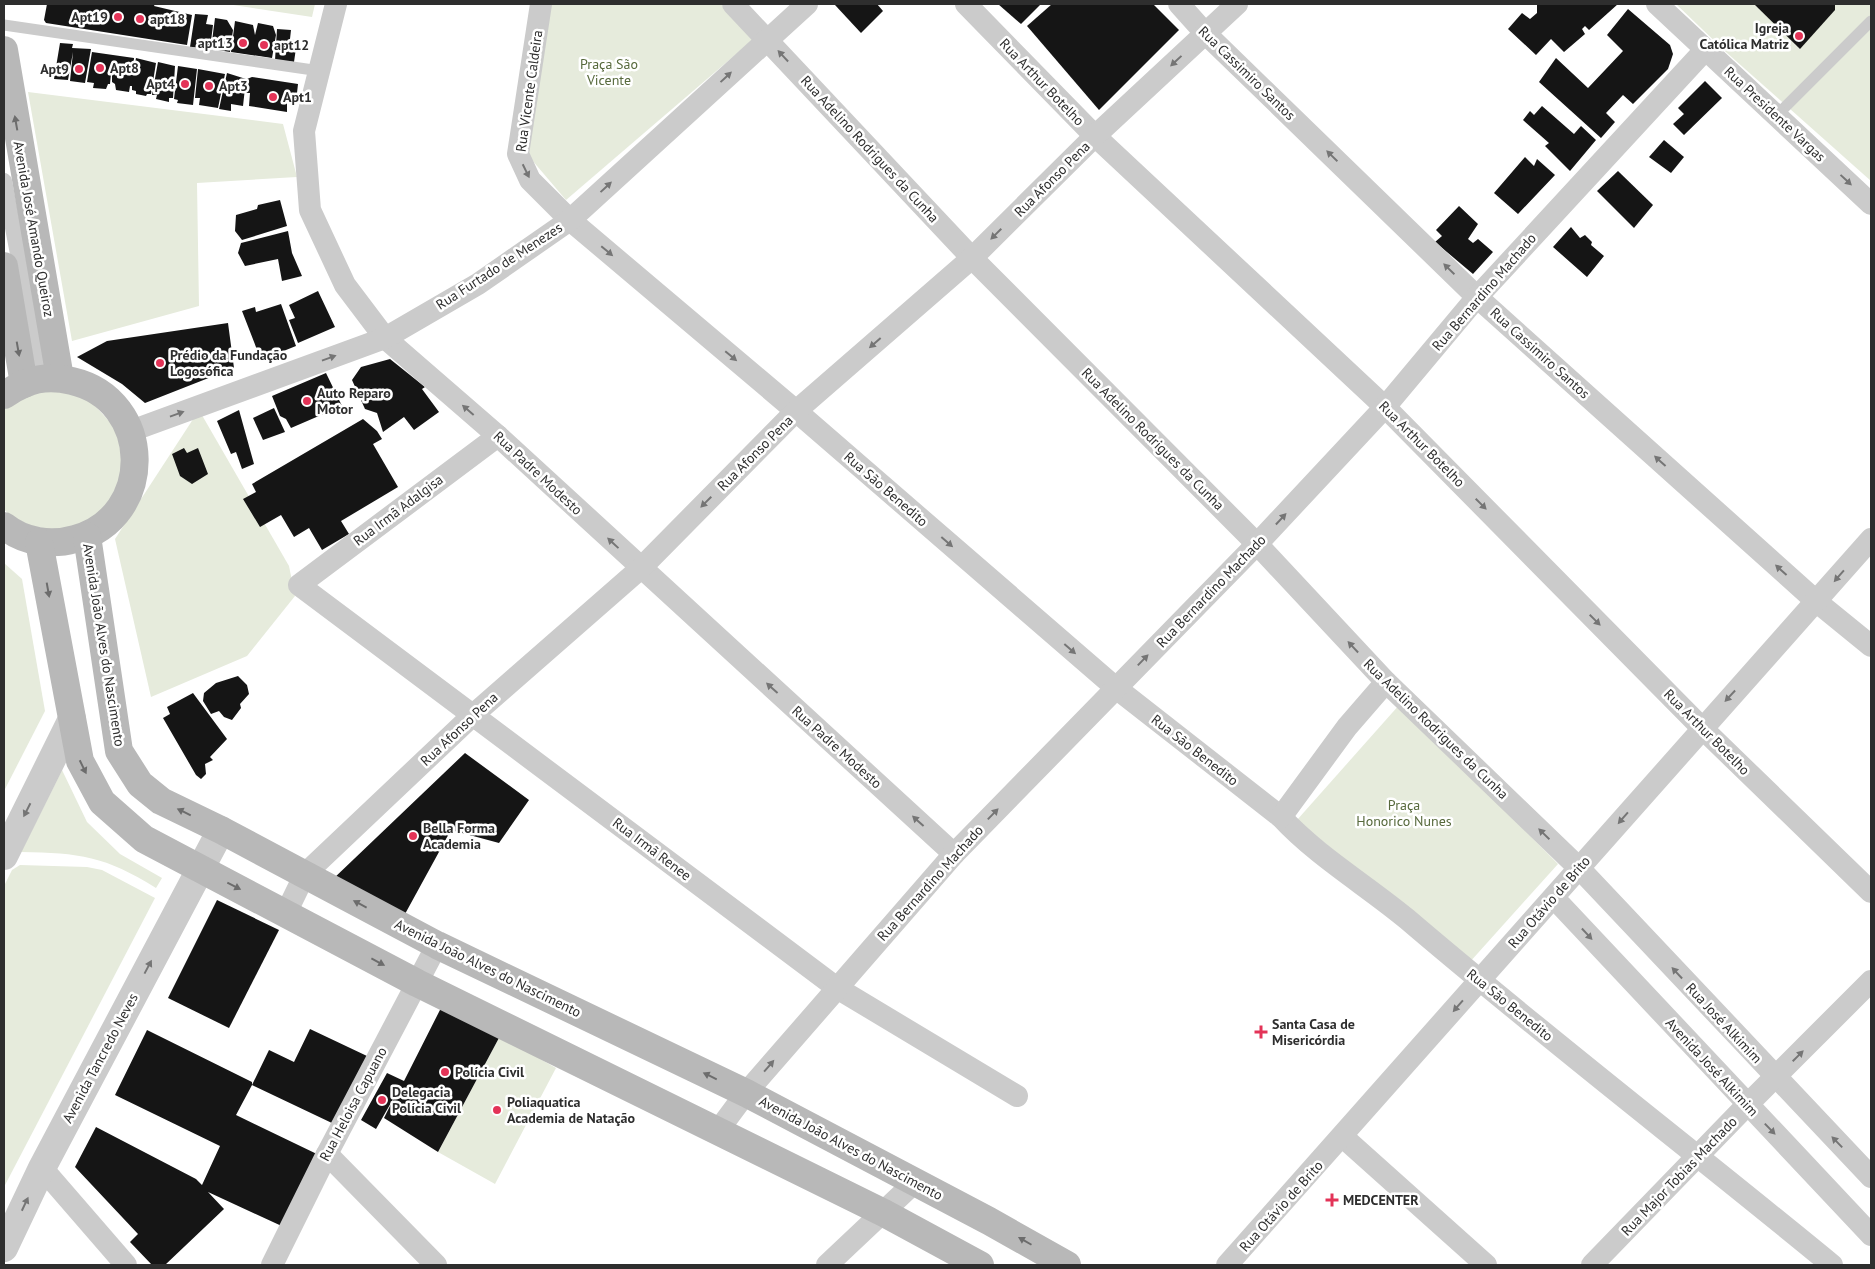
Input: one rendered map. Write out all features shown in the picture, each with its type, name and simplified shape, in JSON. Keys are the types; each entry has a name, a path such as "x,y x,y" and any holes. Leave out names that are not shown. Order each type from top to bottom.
{"main road":[{"name":"Avenida José Amando Queiroz","path":"4,50 32,384"},
{"path":"4,266 32,384 83,384 103,395 120,411 131,431 136,455 134,480 124,503 108,522 87,536 64,543 40,542 7,532"},
{"name":"Avenida João Alves do Nascimento","path":"87,536 120,750 140,784 147,790 162,801 221,830 437,945 746,1094 989,1221 1067,1265"},
{"path":"40,542 80,761 102,802 144,839 417,983 884,1213 971,1260 989,1221"}],"street":[{"name":"Rua Padre Modesto","path":"336,4 304,131 310,210 345,286 385,338 498,436 954,854"},
{"name":"Rua Vicente Caldeira","path":"541,4 518,154 530,180 570,220"},
{"name":"Rua Adelino Rodrigues da Cunha","path":"734,4 972,258 1258,544 1386,682 1579,868"},
{"name":"Rua Furtado de Menezes","path":"131,431 385,338 478,284 570,220 767,39 808,4"},
{"name":"Rua Arthur Botelho","path":"966,4 1095,136 1385,407 1702,728 1871,892"},
{"name":"Rua Cassimiro Santos","path":"1179,4 1205,33 1478,297 1817,602 1871,646"},
{"name":"Rua Afonso Pena","path":"286,913 305,874 473,715 640,568 796,411 972,258 1095,136 1237,4"},
{"name":"Rua Presidente Vargas","path":"1657,4 1871,204"},
{"name":"Rua Bernardino Machado","path":"718,1132 746,1094 954,854 1258,544 1385,407 1478,297 1705,50"},
{"path":"4,181 32,384"},
{"name":"Rua São Benedito","path":"570,220 796,411 1116,688 1281,817 1295,832 1388,904 1480,981 1832,1265"},
{"name":"Rua Irmã Adalgisa","path":"299,585 498,436"},
{"name":"Rua Otávio de Brito","path":"1227,1265 1871,539"},
{"name":"Rua Irmã Renee","path":"299,585 837,988 1017,1096"},
{"path":"1281,817 1347,727 1386,682"},
{"path":"4,856 72,719"},
{"name":"Avenida Tancredo Neves","path":"4,1248 42,1168 221,830"},
{"name":"Rua José Alkimim","path":"1579,868 1871,1177"},
{"name":"Avenida José Alkimim","path":"1554,898 1871,1235"},
{"name":"Rua Heloisa Capuano","path":"272,1265 327,1154 437,945"},
{"name":"Rua Major Tobias Machado","path":"1592,1265 1747,1105 1871,981"},
{"path":"1343,1136 1486,1265"},
{"path":"327,1154 436,1265"},
{"path":"42,1168 126,1265"},
{"path":"827,1265 884,1213 914,1182"}],"lane":[{"path":"1777,115 1871,21"},
{"path":"4,25 320,71"}],"green space":[{"path":"227,4 315,4 312,17"},
{"name":"Praça São Vicente","path":"550,4 721,4 756,37 566,200 526,153"},
{"path":"1676,4 1871,4 1871,181 1727,53"},
{"path":"28,92 283,124 297,177 197,183 199,306 72,341"},
{"path":"44,390 67,390 88,398 118,431 123,475 114,496 99,513 79,525 55,530 31,526 9,515 4,509 4,410 22,396"},
{"path":"199,410 289,566 295,596 247,656 151,697 115,539"},
{"path":"4,563 22,579 45,711 4,791"},
{"name":"Praça Honorico Nunes","path":"1400,704 1558,864 1469,963 1297,820"},
{"path":"62,770 87,822 120,854 162,878 156,888 122,869 91,858 76,855 21,852"},
{"path":"20,865 87,867 102,870 155,898 4,1187 4,886 12,870"},
{"name":"Poliaquatica Academia de Natação","path":"500,1036 556,1068 495,1184 438,1152"}],"building":[{"path":"47,4 155,4 154,6 192,15 187,45 46,23 44,20"},
{"path":"877,4 883,11 861,33 835,5"},
{"path":"998,4 1041,4 1021,24"},
{"path":"1052,4 1153,4 1179,30 1099,110 1027,26"},
{"path":"1537,4 1618,4 1589,30 1585,26 1582,29 1585,34 1564,52 1551,39 1536,55 1508,29 1522,13 1530,19 1537,13"},
{"name":"Igreja Católica Matriz","path":"1754,4 1835,4 1835,10 1800,49"},
{"path":"1628,9 1670,45 1673,54 1668,69 1633,104 1623,95 1606,113 1615,122 1601,138 1539,82 1556,58 1588,88 1623,51 1607,35"},
{"path":"195,14 208,15 206,24 213,25 210,49 190,47"},
{"path":"215,18 227,20 233,30 230,52 211,49"},
{"path":"235,21 253,25 255,35 258,23 273,26 276,35 272,58 231,52"},
{"path":"277,29 291,30 290,39 297,41 294,62 275,60"},
{"path":"60,43 73,44 72,48 91,49 85,83 70,81 73,52 68,80 54,79"},
{"path":"92,52 134,58 133,74 136,58 156,63 151,94 146,96 136,94 136,91 132,90 132,86 130,86 129,92 116,90 115,84 112,82 112,63 110,84 108,84 106,89 93,88 94,83 87,82"},
{"path":"158,62 175,66 173,98 169,98 169,102 156,99 157,95 152,95"},
{"name":"Apt4","path":"178,66 197,69 193,105 177,103 178,100 174,99"},
{"name":"Apt3","path":"198,69 225,74 218,108 199,105 200,98 195,98"},
{"path":"227,73 246,79 243,106 231,104 231,111 219,109"},
{"name":"Apt1","path":"252,77 298,84 296,102 287,101 287,112 249,106 250,93 244,93 247,79"},
{"path":"1705,81 1722,98 1684,135 1673,124 1684,114 1678,108"},
{"path":"1542,106 1574,134 1581,126 1596,140 1570,171 1545,146 1549,143 1523,120 1530,111 1534,115"},
{"path":"1664,140 1684,157 1671,173 1649,157"},
{"path":"1525,157 1534,166 1537,159 1555,175 1518,214 1494,193"},
{"path":"1618,171 1653,205 1634,228 1597,191"},
{"path":"280,200 287,226 242,240 235,231 236,215 257,209 258,205"},
{"path":"1459,206 1478,224 1468,239 1473,243 1478,239 1493,252 1473,274 1435,242 1442,236 1436,230"},
{"path":"1571,227 1580,238 1585,235 1592,242 1591,245 1604,256 1587,277 1553,247"},
{"path":"288,231 292,253 302,276 282,281 278,259 245,266 238,253 241,243"},
{"path":"318,291 335,327 298,343 289,320 295,318 289,305"},
{"path":"281,304 296,346 261,360 242,311 255,307 256,312"},
{"name":"Prédio da Fundação Logosófica","path":"228,323 234,368 145,403 122,384 77,357 107,341"},
{"path":"390,359 425,387 422,389 439,412 414,430 404,417 383,432 377,413 365,409 352,380 361,367"},
{"name":"Auto Reparo Motor","path":"326,373 342,406 291,428 286,419 280,416 272,396"},
{"path":"274,408 285,432 263,440 253,418"},
{"path":"239,410 254,464 242,469 236,452 231,454 217,421"},
{"path":"363,419 377,431 382,439 373,444 398,487 341,521 349,534 322,550 309,528 294,537 281,515 260,527 243,499 256,492 252,484"},
{"path":"184,448 187,453 198,448 208,474 192,484 180,476 172,454"},
{"path":"238,676 247,685 249,694 240,704 241,708 232,720 224,717 219,711 211,714 203,701 204,693 216,683"},
{"path":"193,693 227,739 210,757 213,760 205,764 206,774 201,779 196,775 163,718 170,714 167,707"},
{"name":"Bella Forma Academia","path":"465,753 529,800 499,843 451,830 405,914 332,880"},
{"path":"217,900 279,930 229,1028 168,998"},
{"name":"Polícia Civil","path":"443,1004 500,1036 438,1152 384,1118 396,1094 376,1129 361,1120 387,1073 404,1081"},
{"path":"310,1029 367,1056 334,1124 252,1085 269,1050 294,1062"},
{"path":"147,1030 252,1082 236,1115 321,1156 286,1228 208,1192 224,1209 165,1265 152,1265 130,1242 138,1234 75,1167 96,1127 196,1179 202,1185 220,1146 115,1095"}],"place":[{"name":"Apt19","path":"118,17"},
{"name":"apt18","path":"140,19"},
{"name":"Igreja Católica Matriz","path":"1799,36"},
{"name":"apt13","path":"243,43"},
{"name":"apt12","path":"264,45"},
{"name":"Apt8","path":"100,68"},
{"name":"Apt9","path":"79,69"},
{"name":"Apt4","path":"185,84"},
{"name":"Apt3","path":"209,86"},
{"name":"Apt1","path":"273,97"},
{"name":"Prédio da Fundação Logosófica","path":"160,363"},
{"name":"Auto Reparo Motor","path":"307,401"},
{"name":"Bella Forma Academia","path":"413,836"},
{"name":"Santa Casa de Misericórdia","path":"1261,1032"},
{"name":"Polícia Civil","path":"445,1072"},
{"name":"Delegacia Polícia Civil","path":"382,1100"},
{"name":"Poliaquatica Academia de Natação","path":"497,1110"},
{"name":"MEDCENTER","path":"1332,1200"}]}
